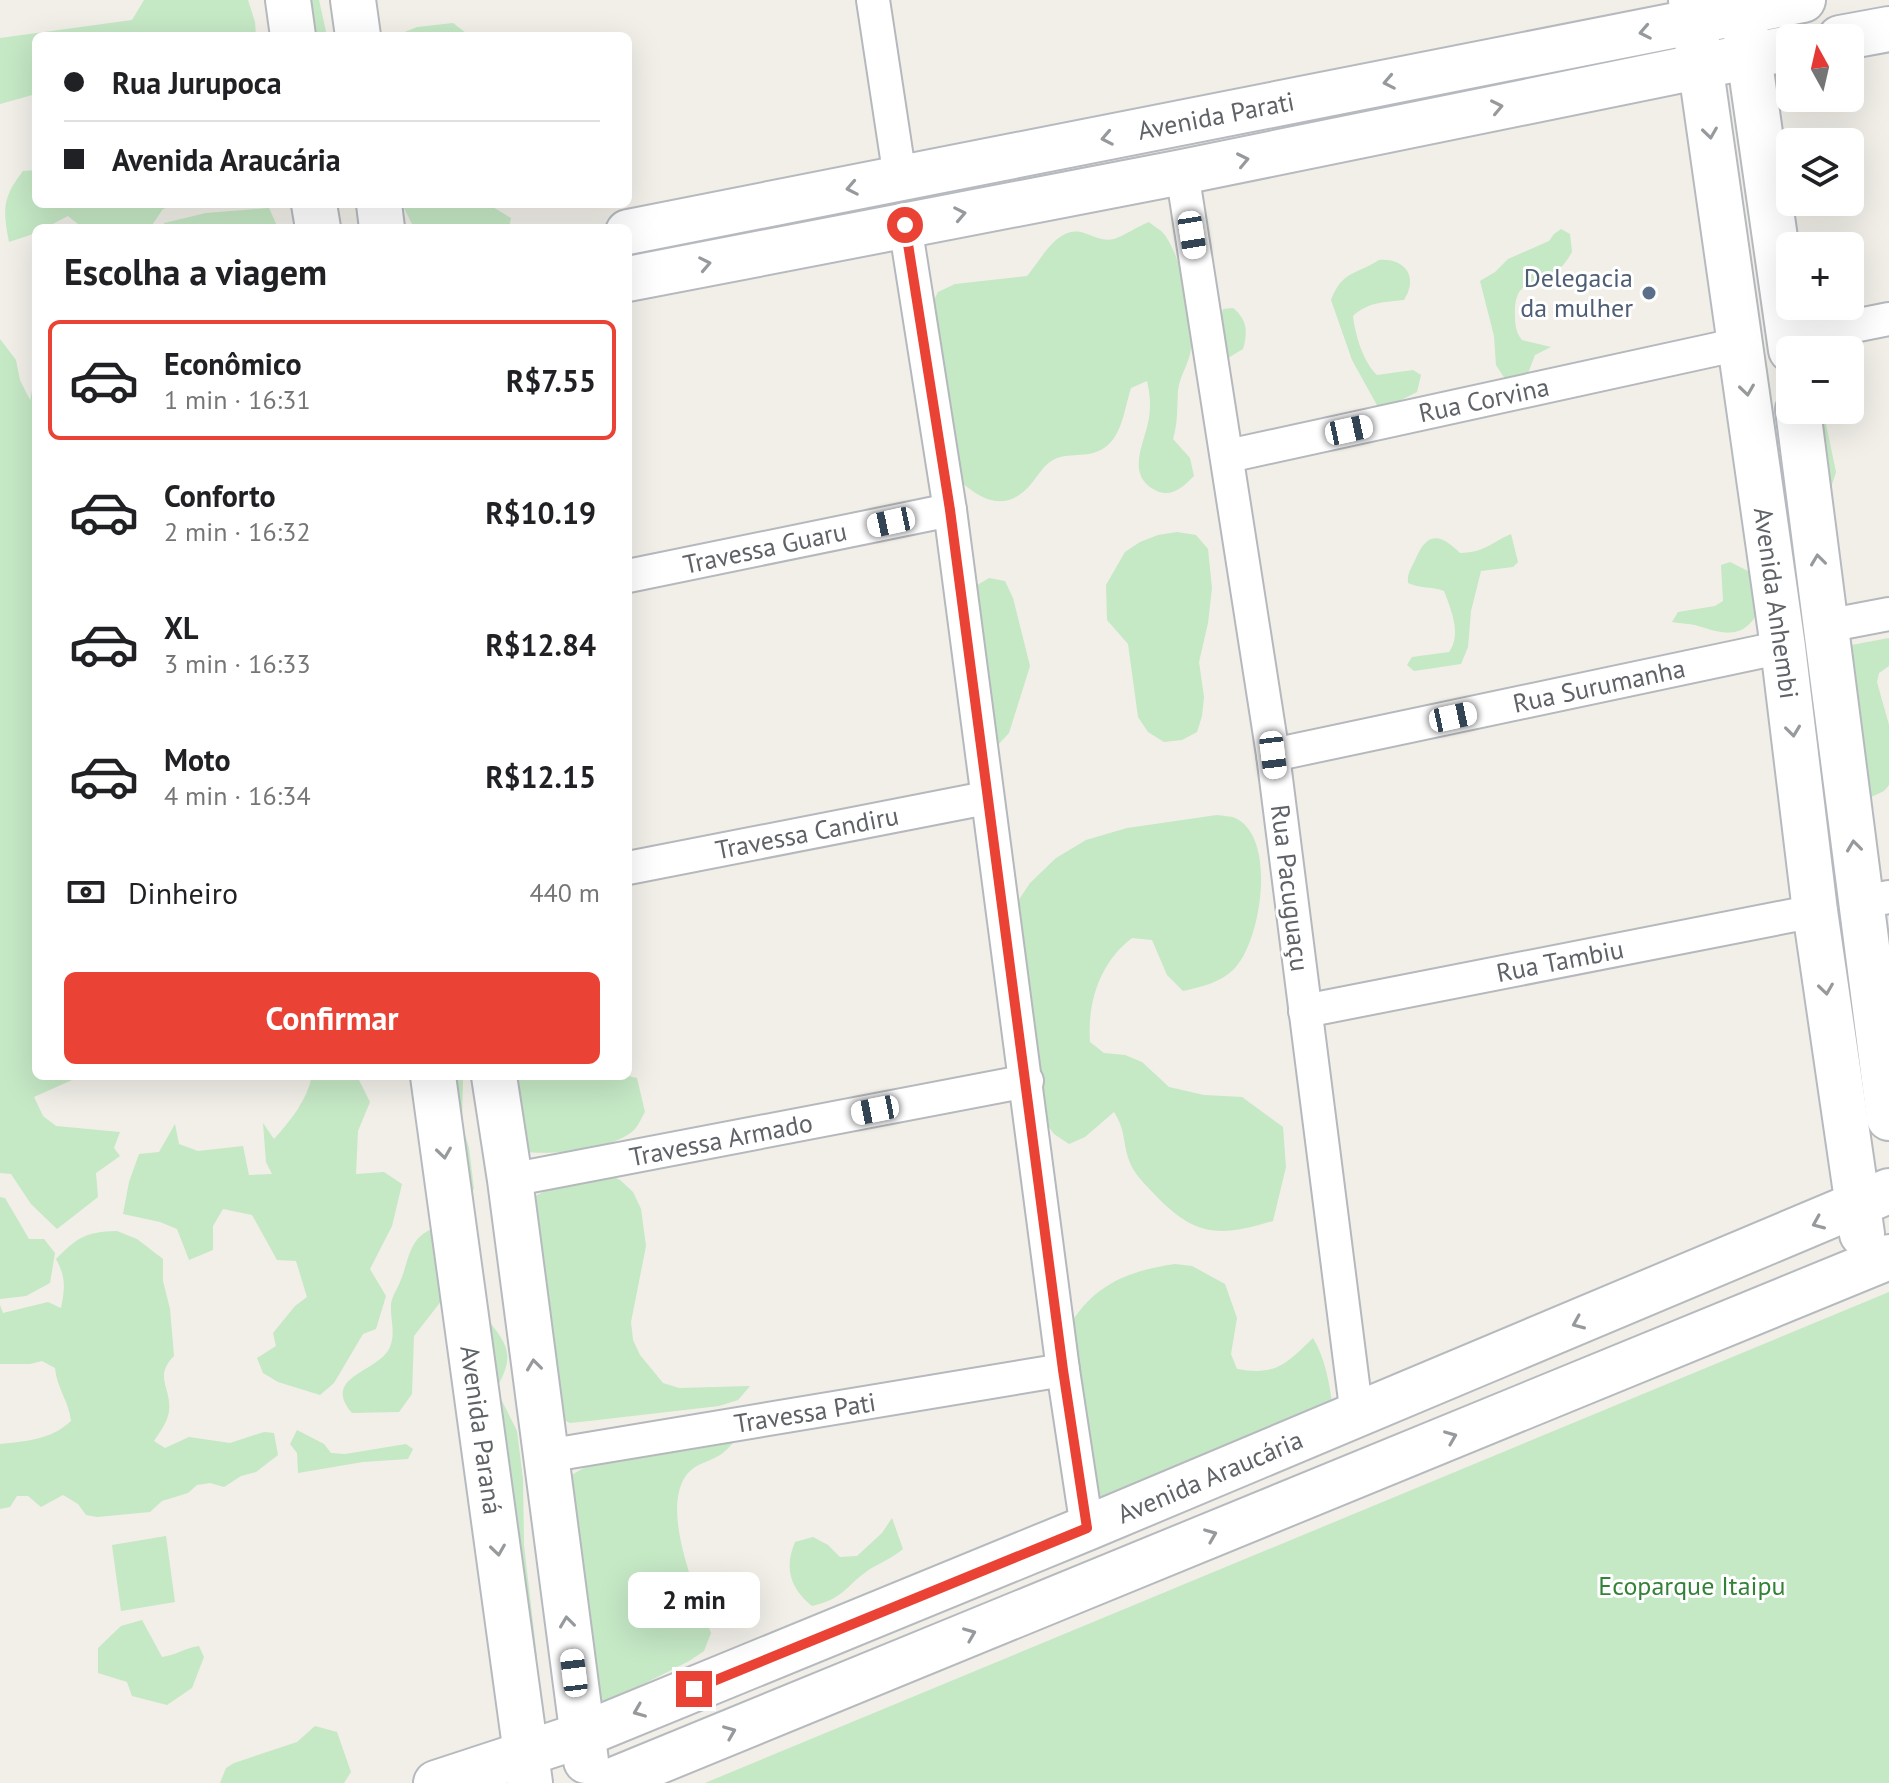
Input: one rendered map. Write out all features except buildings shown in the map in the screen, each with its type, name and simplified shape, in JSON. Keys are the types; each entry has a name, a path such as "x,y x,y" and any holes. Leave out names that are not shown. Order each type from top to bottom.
{"street":[{"path":"288,0 292,32"},
{"path":"873,0 900,178"},
{"name":"Avenida Parati","path":"632,231 1693,11 1803,0"},
{"path":"1741,6 1770,52 1789,336"},
{"name":"Avenida Anhembi","path":"1693,11 1783,647 1815,911 1873,1199 1878,1262"},
{"path":"1864,34 1889,29"},
{"name":"Avenida Parati","path":"632,278 1182,172 1770,52"},
{"name":"Rua Pacuguaçu","path":"1182,172 1273,755 1357,1416"},
{"path":"905,225 950,510 986,798 1087,1528"},
{"path":"1822,336 1889,319"},
{"name":"Rua Corvina","path":"1228,456 1740,344"},
{"name":"Avenida Anhembi","path":"1800,424 1826,626 1875,900 1889,1118"},
{"name":"Travessa Guaru","path":"632,575 950,510"},
{"path":"1826,626 1889,614"},
{"name":"Rua Surumanha","path":"1273,755 1783,647"},
{"name":"Travessa Candiru","path":"632,867 986,798"},
{"name":"Rua Tambiu","path":"1305,1011 1815,911"},
{"name":"Avenida Paraná","path":"434,1080 528,1768"},
{"path":"495,1080 589,1783"},
{"name":"Travessa Armado","path":"510,1180 1027,1081"},
{"name":"Avenida Araucária","path":"436,1783 528,1768 582,1735 1357,1416 1873,1199"},
{"name":"Avenida Araucária","path":"606,1783 1878,1262"},
{"name":"Travessa Pati","path":"546,1456 1063,1370"}],"green space":[{"path":"144,0 248,0 256,32 44,32 132,20"},
{"path":"297,0 319,0 326,32 301,32"},
{"path":"453,23 465,32 405,32 417,27"},
{"path":"32,34 32,95 0,104 0,38"},
{"path":"32,170 32,208 166,208 153,224 78,224 68,216 53,224 32,224 32,234 9,242 6,204 11,189 23,171"},
{"path":"269,208 276,224 164,224 206,213"},
{"path":"404,208 495,208 511,218 510,224 412,224"},
{"path":"1149,222 1162,232 1170,244 1189,305 1191,348 1179,384 1173,439 1190,458 1194,476 1182,487 1168,493 1157,491 1141,477 1139,458 1150,409 1147,381 1131,388 1116,436 1103,449 1052,460 1021,494 1011,499 991,500 972,491 953,475 930,308 938,292 955,284 1027,276 1051,245 1066,234 1084,233 1110,240"},
{"path":"1561,229 1570,234 1570,256 1560,268 1523,288 1515,303 1516,325 1522,340 1551,347 1535,355 1525,381 1507,382 1496,365 1494,336 1480,281 1508,259 1549,241"},
{"path":"1379,260 1396,262 1407,271 1410,277 1408,292 1404,300 1371,305 1353,316 1360,347 1377,375 1413,370 1421,375 1417,392 1401,400 1395,407 1378,407 1352,360 1331,300 1345,278"},
{"path":"1233,308 1244,321 1246,337 1243,349 1228,358 1223,356 1219,326 1223,309"},
{"path":"0,339 16,360 20,380 30,400 32,391 32,1080 72,1080 34,1097 43,1116 56,1126 120,1132 114,1148 120,1156 96,1173 98,1197 57,1229 31,1204 11,1174 0,1173"},
{"path":"1812,424 1826,424 1836,472 1830,491"},
{"path":"1177,532 1196,535 1208,549 1212,588 1199,662 1204,697 1202,716 1197,732 1182,740 1164,742 1148,732 1138,717 1128,644 1107,620 1106,585 1125,552 1158,535"},
{"path":"1511,534 1518,562 1513,567 1481,571 1471,611 1468,647 1461,664 1414,671 1407,665 1412,657 1449,652 1455,638 1454,622 1444,591 1408,583 1409,573 1425,543 1430,539 1441,539 1460,553 1482,549"},
{"path":"1730,562 1756,575 1760,609 1748,626 1726,632 1672,622 1678,612 1715,606 1723,601 1721,565"},
{"path":"989,578 1005,581 1013,598 1030,666 1009,733 996,747 974,587"},
{"path":"1889,638 1889,666 1879,673 1877,682 1889,725 1889,785 1867,799 1846,646"},
{"path":"1217,815 1235,818 1248,829 1257,846 1261,891 1251,938 1243,957 1222,978 1183,991 1167,975 1152,940 1132,938 1112,959 1098,984 1091,1013 1090,1042 1104,1053 1125,1055 1142,1062 1169,1087 1204,1095 1242,1097 1283,1127 1286,1167 1273,1221 1225,1231 1199,1227 1186,1221 1144,1183 1131,1165 1114,1112 1085,1137 1069,1144 1054,1134 1043,1119 1037,1083 1036,1027 1014,915 1030,883 1056,858 1086,840 1127,828"},
{"path":"637,1078 645,1112 635,1129 625,1136 613,1142 567,1152 525,1152 502,1080"},
{"path":"311,1080 359,1080 370,1102 358,1131 356,1174 384,1172 402,1184 392,1226 370,1269 386,1296 376,1329 363,1334 334,1383 320,1395 278,1382 263,1373 257,1358 276,1346 273,1333 295,1306 307,1297 296,1261 277,1260 252,1215 223,1209 213,1226 213,1250 189,1260 177,1229 123,1214 129,1182 139,1154 159,1152 175,1124 179,1144 198,1151 243,1146 249,1175 272,1174 266,1162 263,1123 274,1139 292,1118"},
{"path":"444,1080 463,1080 462,1125 469,1148 474,1189 466,1195"},
{"path":"605,1173 620,1180 633,1192 641,1209 646,1246 631,1322 633,1340 640,1355 663,1383 679,1388 750,1386 738,1400 719,1406 570,1423 553,1415 530,1213 535,1196"},
{"path":"0,1197 5,1198 29,1239 44,1239 55,1253 50,1283 26,1296 0,1299"},
{"path":"435,1228 442,1300 414,1336 412,1394 399,1412 352,1413 344,1401 343,1391 347,1382 375,1363 390,1347 393,1336 392,1299 415,1243"},
{"path":"117,1231 137,1239 163,1259 163,1281 170,1309 174,1356 168,1363 164,1377 168,1415 154,1441 165,1448 189,1437 230,1443 264,1432 274,1433 278,1455 256,1472 241,1476 224,1487 210,1483 197,1485 188,1493 162,1501 150,1512 97,1517 86,1515 78,1504 63,1495 41,1507 28,1496 17,1496 10,1507 0,1509 0,1444 47,1436 71,1421 55,1368 42,1361 0,1364 0,1305 3,1313 48,1302 61,1308 64,1283 56,1259 83,1237"},
{"path":"1175,1264 1192,1266 1225,1284 1237,1318 1231,1354 1237,1369 1262,1371 1280,1366 1313,1338 1324,1363 1333,1408 1100,1499 1094,1491 1068,1328 1089,1301 1113,1282 1142,1271"},
{"name":"Ecoparque Itaipu","path":"1889,1292 1889,1783 705,1783"},
{"path":"484,1315 499,1334 506,1350 506,1367 496,1389 517,1431 523,1479 524,1545 537,1657 525,1676"},
{"path":"297,1430 324,1444 331,1453 345,1454 406,1444 413,1449 408,1459 363,1462 298,1473 297,1453 290,1444"},
{"path":"721,1431 734,1442 722,1454 688,1473 680,1488 677,1508 683,1552 711,1633 704,1651 620,1696 602,1701 585,1694 566,1478 600,1459"},
{"path":"892,1518 903,1549 870,1569 831,1600 812,1606 791,1577 790,1560 795,1542 813,1537 828,1545 840,1557 857,1556 882,1533"},
{"path":"166,1536 175,1602 121,1611 112,1545"},
{"path":"142,1620 162,1657 199,1646 204,1657 192,1688 167,1705 132,1696 127,1682 98,1673 98,1648 121,1626"},
{"path":"315,1726 337,1732 351,1772 344,1783 220,1783 226,1768 234,1763 297,1742"}],"place":[{"name":"Delegacia da mulher","path":"1649,293"}],"route":[{"path":"694,1689 1087,1528 986,798 950,510 905,225"}]}
